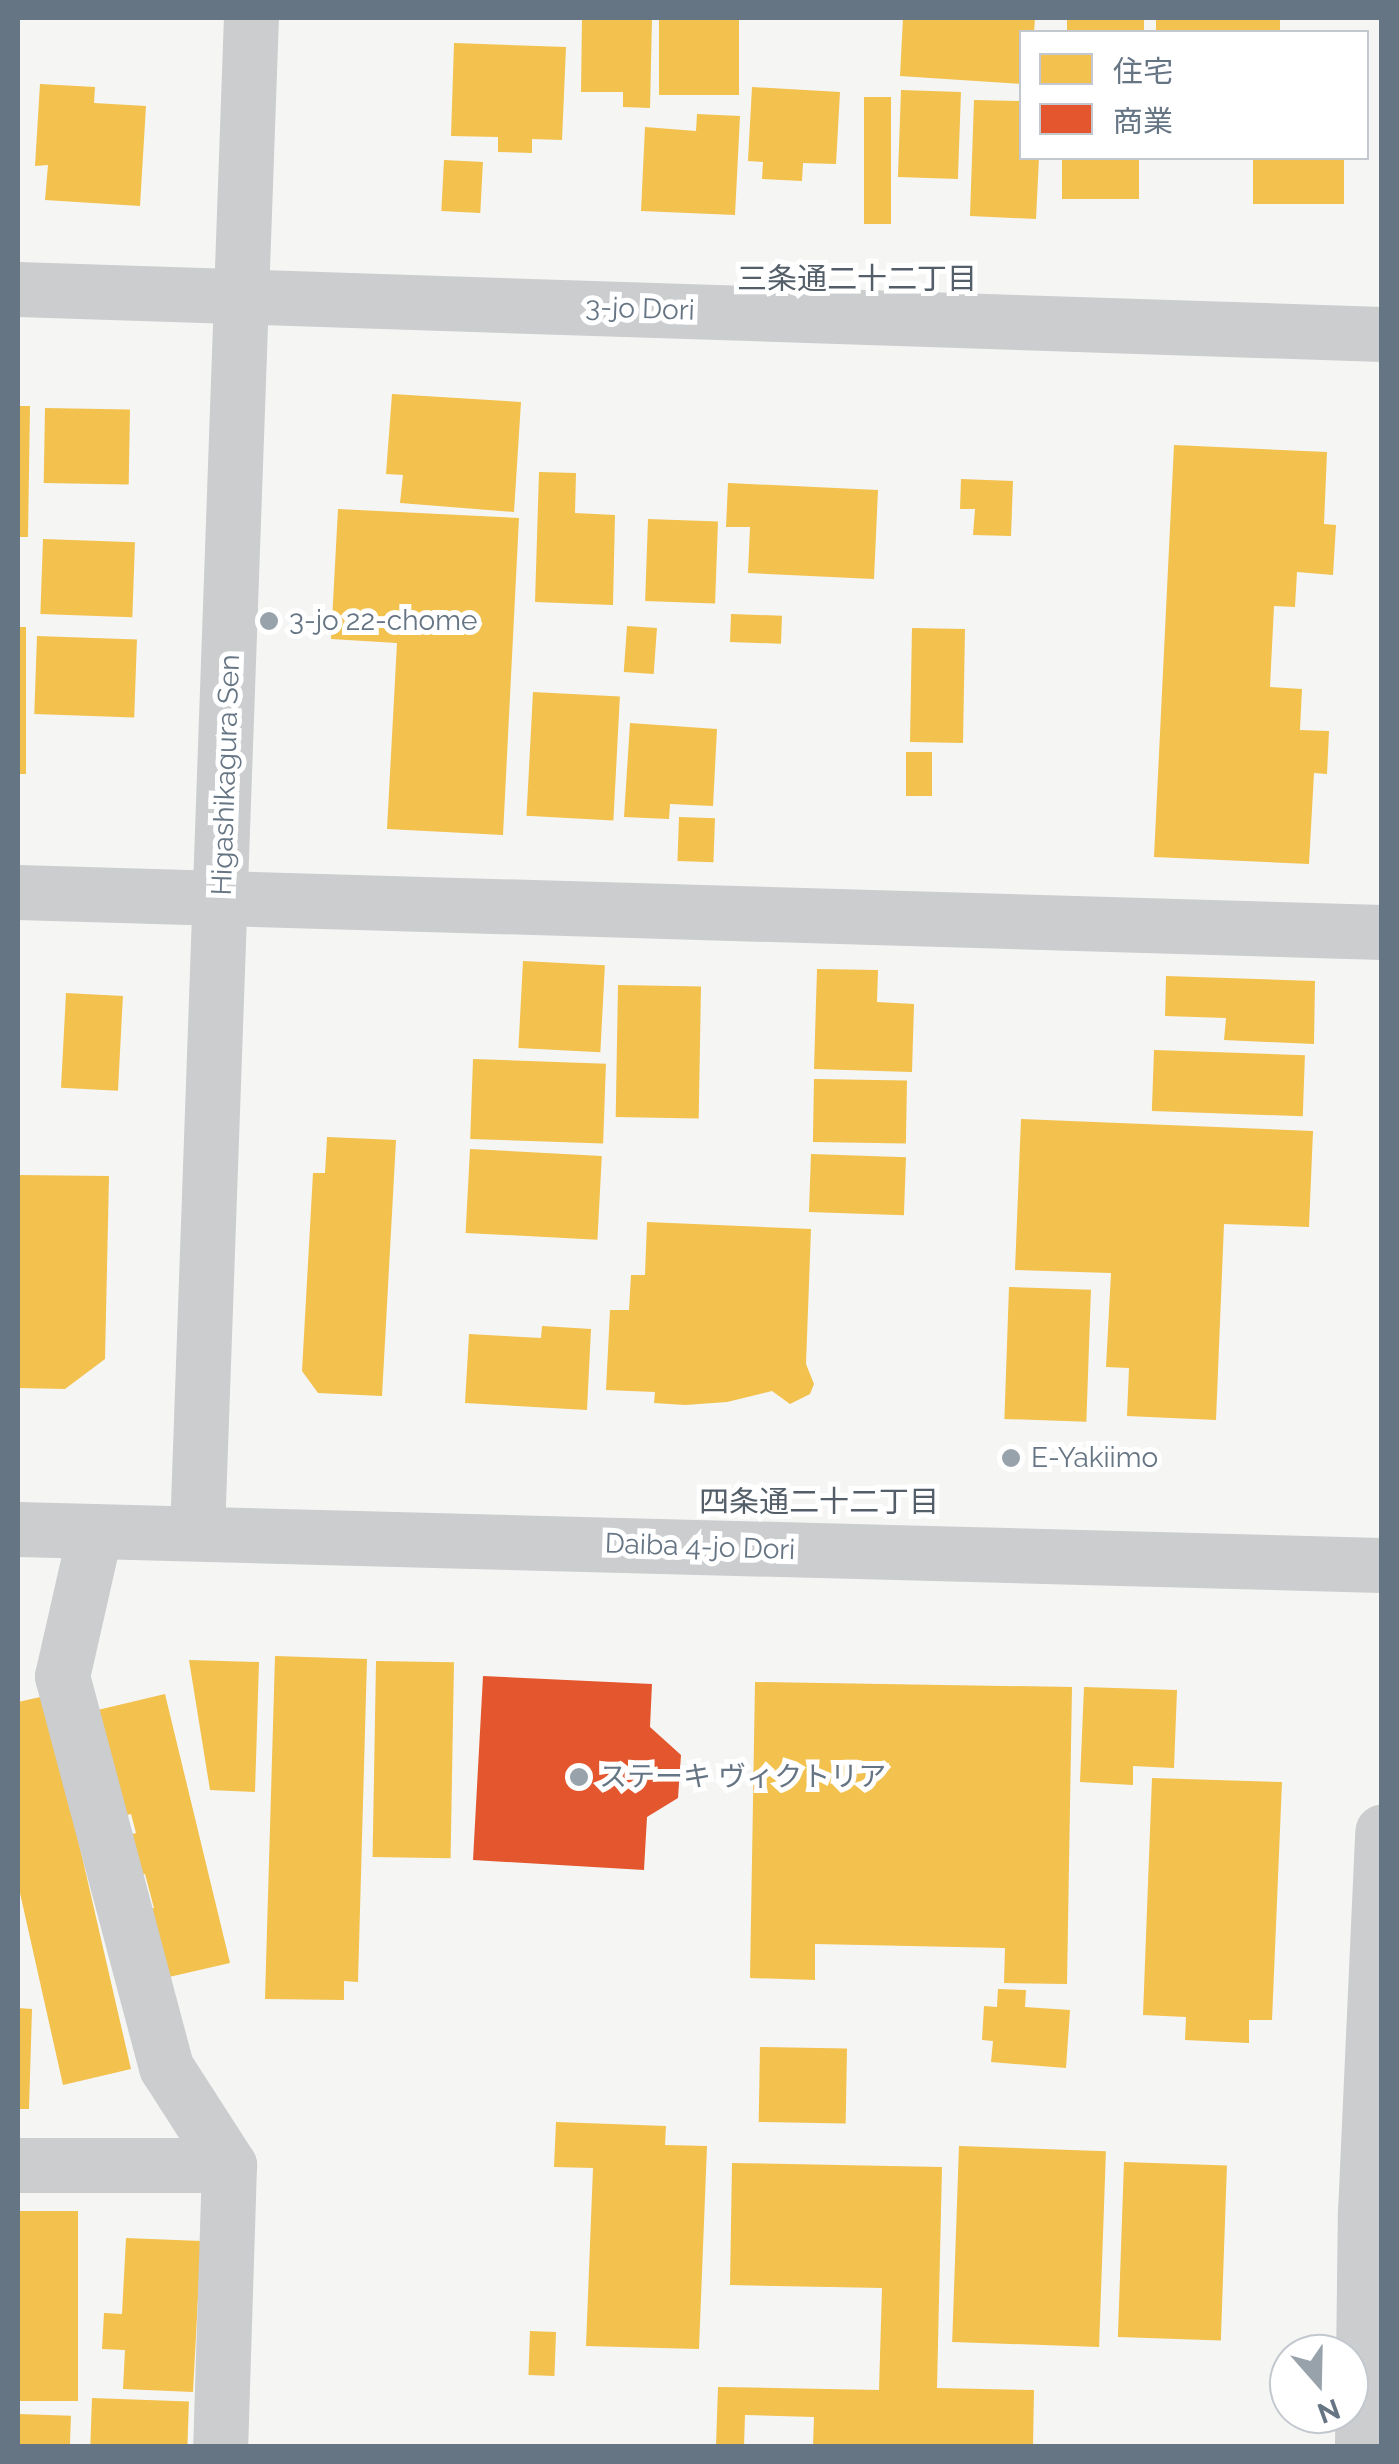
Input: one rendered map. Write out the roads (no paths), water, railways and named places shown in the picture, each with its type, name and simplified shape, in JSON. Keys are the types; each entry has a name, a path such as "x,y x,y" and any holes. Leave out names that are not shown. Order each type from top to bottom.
{"street":[{"name":"Higashikagura Sen","path":"197,1532 251,18"},
{"name":"3-jo Dori","path":"18,289 1382,334"},
{"path":"18,892 1382,932"},
{"name":"Daiba 4-jo Dori","path":"18,1528 1382,1564"},
{"path":"95,1531 62,1676 166,2067 229,2164 220,2446"},
{"path":"1362,2446 1373,2212 1382,1831"},
{"path":"18,2165 229,2164"}],"place":[{"name":"3-jo 22-chome","path":"269,621"},
{"name":"E-Yakiimo","path":"1011,1458"},
{"name":"ステーキ ヴィクトリア","path":"579,1777"}],"district":[{"name":"三条通二十二丁目","path":"857,279"},
{"name":"四条通二十二丁目","path":"819,1502"}]}
